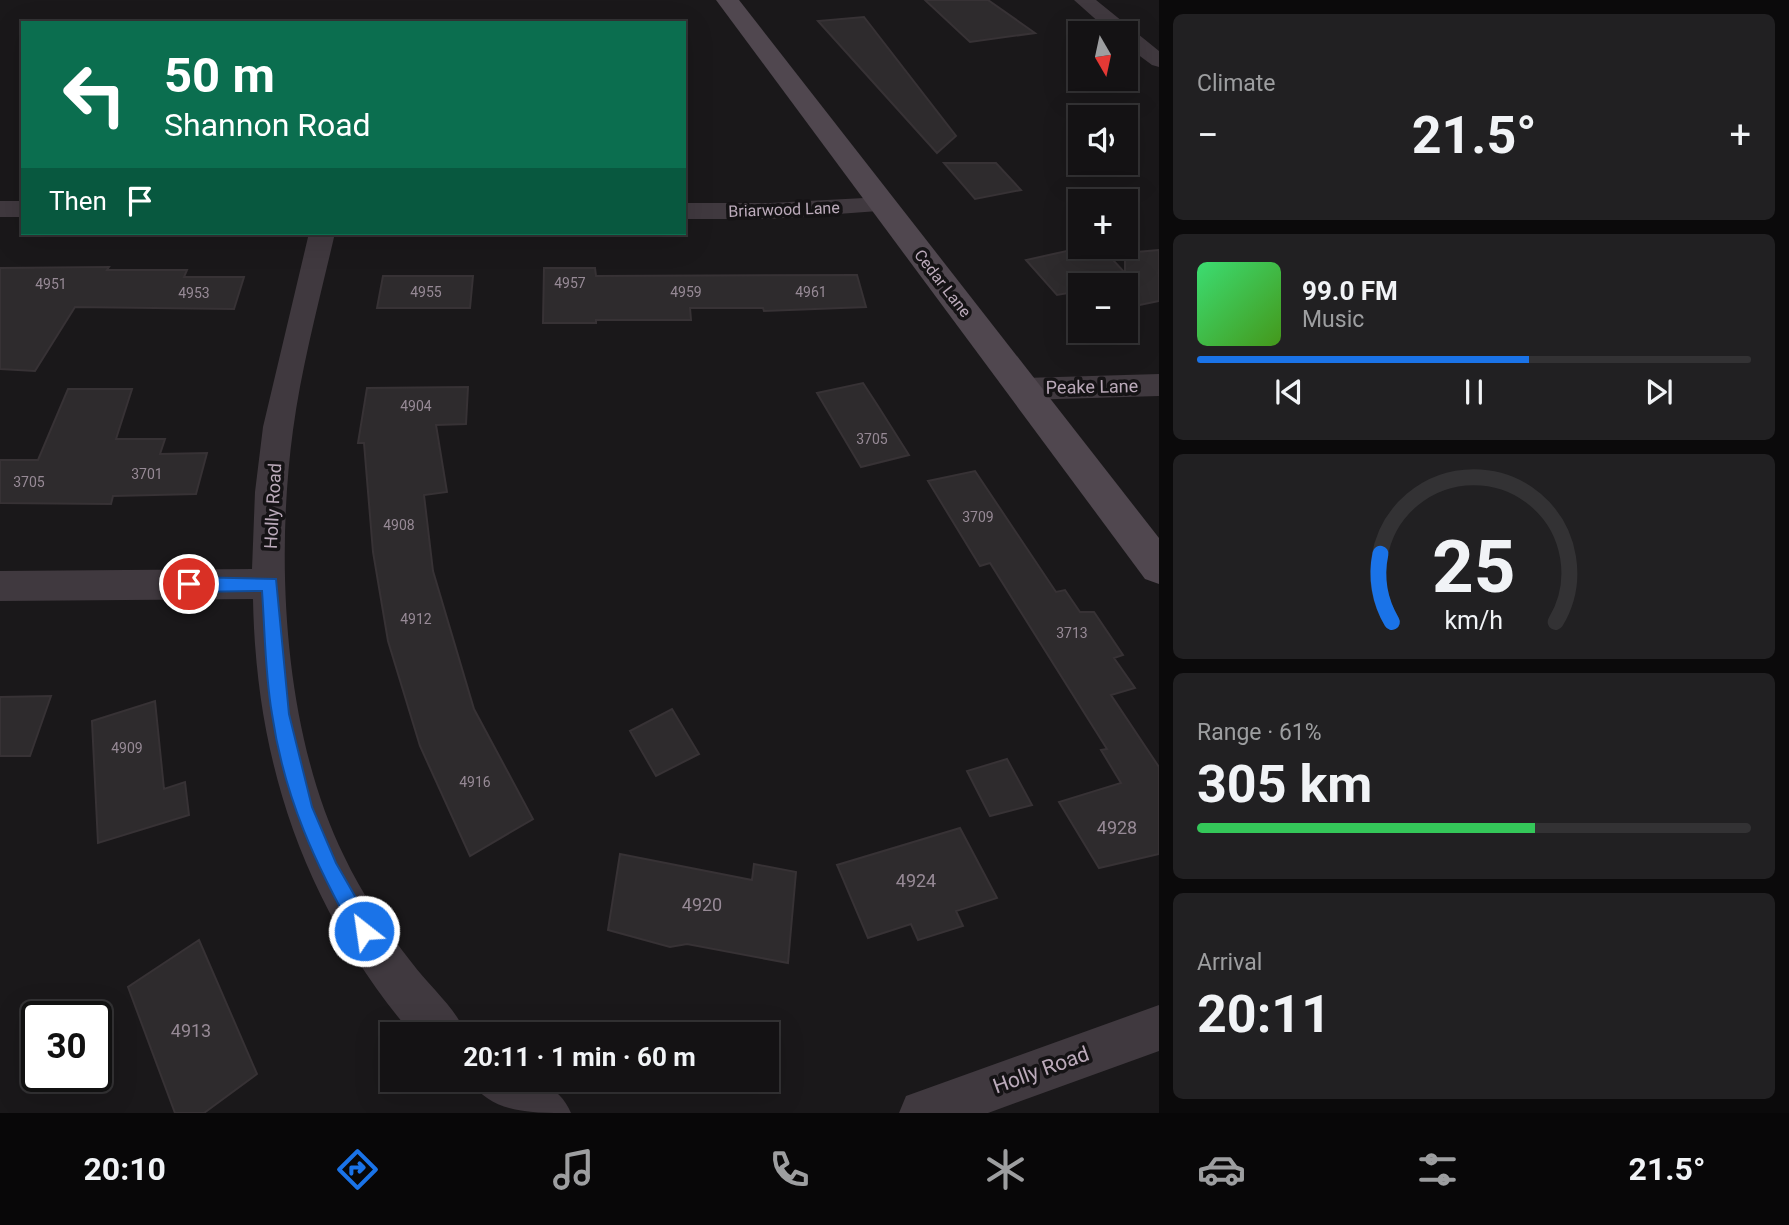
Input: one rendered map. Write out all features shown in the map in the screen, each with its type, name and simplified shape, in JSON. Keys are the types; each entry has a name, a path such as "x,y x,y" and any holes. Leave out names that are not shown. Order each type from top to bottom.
{"main road":[{"name":"Cedar Lane","path":"727,0 1159,567"}],"street":[{"path":"1084,0 1109,21"},
{"path":"1138,45 1159,61"},
{"name":"Briarwood Lane","path":"686,211 770,211 883,205"},
{"path":"0,209 21,209"},
{"name":"Holly Road","path":"322,235 281,414 271,491 270,584 281,714 303,807 329,870 376,951 430,1022"},
{"name":"Peake Lane","path":"1024,388 1159,385"},
{"path":"0,586 270,584"},
{"name":"Holly Road","path":"923,1113 1159,1028"},
{"path":"513,1092 547,1113"}],"building":[{"path":"925,0 988,0 1035,33 970,42"},
{"path":"864,17 956,136 937,153 818,21"},
{"path":"944,163 996,163 1021,190 975,199"},
{"path":"1159,250 1159,301 1138,305 1138,273 1125,273 1125,259 1138,259 1138,252"},
{"path":"1068,251 1068,259 1112,259 1125,273 1068,273 1068,293 1057,295 1026,260"},
{"path":"109,267 107,270 187,270 184,277 244,277 234,309 75,307 35,371 0,369 0,268"},
{"path":"544,268 595,268 596,276 857,275 866,307 764,311 763,308 690,308 691,320 543,323"},
{"path":"383,276 473,276 470,308 377,308"},
{"path":"863,383 909,455 861,467 817,393"},
{"path":"468,387 466,424 436,425 447,492 424,495 433,571 474,709 533,819 470,856 420,746 388,641 373,552 364,443 358,443 367,388"},
{"path":"68,389 132,389 116,439 165,439 160,454 207,453 196,494 113,496 111,504 0,503 0,460 38,460"},
{"path":"975,471 1056,592 1065,590 1080,612 1094,612 1123,655 1114,658 1135,688 1111,695 1159,767 1159,854 1099,868 1059,802 1121,783 1101,750 1107,749 990,563 980,566 928,481"},
{"path":"51,696 30,756 0,756 0,697"},
{"path":"155,701 164,789 185,782 189,815 98,843 92,721"},
{"path":"672,709 699,754 656,776 630,731"},
{"path":"1007,759 1032,805 990,816 967,771"},
{"path":"960,828 997,898 956,911 963,926 918,940 911,924 868,938 837,865"},
{"path":"620,854 752,880 754,864 796,872 788,963 687,944 670,947 608,930"},
{"path":"199,940 257,1074 204,1113 175,1113 128,987"}],"route":[{"path":"189,584 270,584 281,714 303,807 329,870 364,931"}]}
